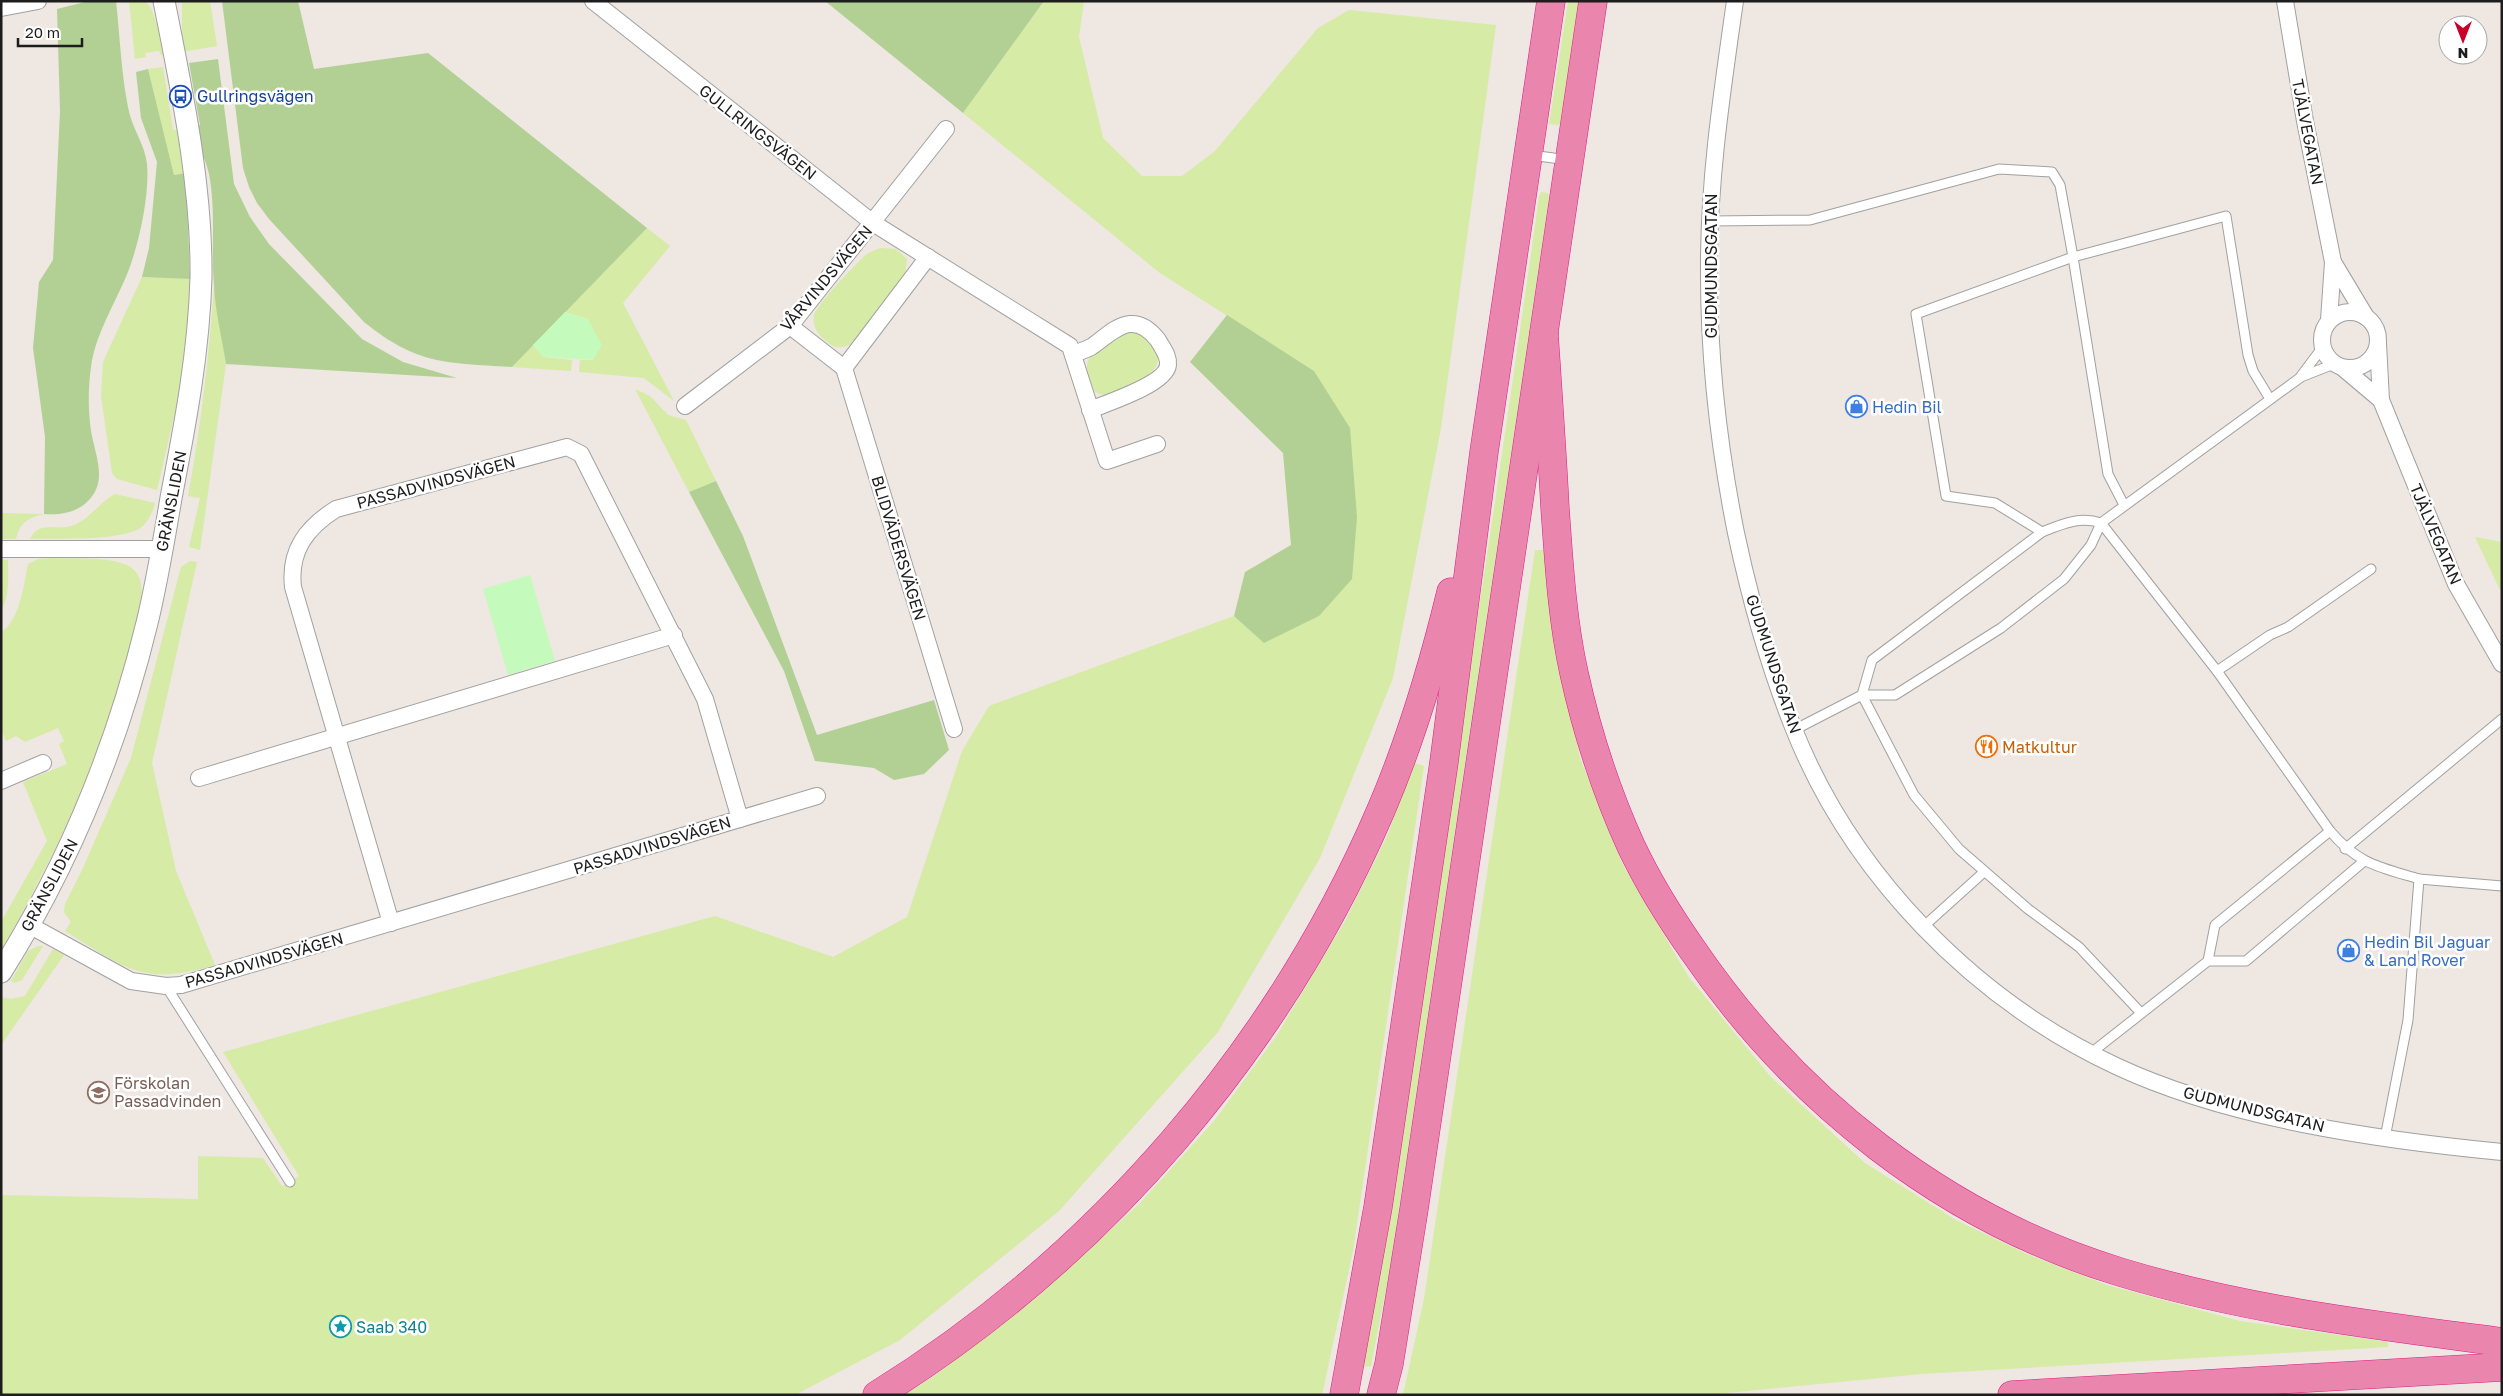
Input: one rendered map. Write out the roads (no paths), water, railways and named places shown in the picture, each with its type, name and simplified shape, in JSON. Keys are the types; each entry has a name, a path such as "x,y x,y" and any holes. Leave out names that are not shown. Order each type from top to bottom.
{"highway":[{"path":"1344,1395 1378,1207 1443,772 1484,452 1551,1"},
{"path":"1381,1395 1389,1364 1414,1210 1593,1"},
{"path":"1544,334 1560,576 1574,671 1597,761 1632,847 1669,915 1718,988 1773,1054 1834,1111 1896,1162 1968,1207 2040,1242 2117,1271 2207,1296 2296,1314 2502,1342"},
{"path":"877,1395 914,1372 978,1326 1079,1240 1174,1141 1231,1072 1278,1004 1352,874 1382,810 1408,741 1440,635 1484,452"},
{"path":"2012,1395 2088,1389 2502,1367"}],"street":[{"path":"1,8 38,1"},
{"name":"GRÄNSLIDEN","path":"1,972 29,925 73,841 112,746 148,621 197,349 200,276 195,178 164,1"},
{"name":"GULLRINGSVÄGEN","path":"593,1 873,223 1070,346 1107,461 1157,444"},
{"name":"GUDMUNDSGATAN","path":"1735,1 1713,166 1710,221 1710,334 1719,436 1742,559 1757,622 1794,730 1842,822 1873,868 1923,927 1970,972 2061,1037 2116,1066 2176,1090 2245,1110 2385,1138 2502,1152"},
{"name":"TJÄLVEGATAN","path":"2285,1 2305,121 2333,262 2329,320 2322,334 2322,348 2326,358 2339,366 2381,400"},
{"name":"VÅRVINDSVÄGEN","path":"686,406 790,326 946,129"},
{"path":"790,326 844,368 928,257"},
{"name":"TJÄLVEGATAN","path":"2333,262 2366,317 2376,329 2381,400 2456,584 2502,664"},
{"path":"2329,320 2337,314 2347,312 2357,313 2366,317"},
{"path":"1073,354 1089,348 1123,325 1140,324 1152,332 1168,357 1168,366 1164,374 1133,393 1090,410"},
{"path":"2339,366 2359,367 2366,364 2372,358 2378,344"},
{"name":"BLIDVÄDERSVÄGEN","path":"844,368 954,729"},
{"name":"PASSADVINDSVÄGEN","path":"391,923 296,598 292,576 295,554 304,535 311,527 336,509 567,447 575,449 581,454 705,699 740,819"},
{"path":"1,549 162,549"},
{"path":"199,778 674,635"},
{"path":"1,781 43,763"},
{"name":"PASSADVINDSVÄGEN","path":"29,925 131,981 166,986 196,982 817,796"}],"lane":[{"path":"1528,154 1570,160"},
{"path":"1710,221 1810,220 1999,169 2052,172 2060,185 2108,474 2124,506"},
{"path":"2042,532 1995,503 1946,496 1916,314 2073,257 2226,216 2248,355 2253,371 2270,398"},
{"path":"1794,730 1862,695 1895,695 2000,628 2064,579 2091,545 2101,522 2301,376 2322,348"},
{"path":"2301,376 2339,366"},
{"path":"2141,1013 2079,947 2028,909 1959,849 1914,795 1862,695 1872,660 2042,532 2063,523 2088,518 2101,522 2217,671 2330,831 2345,849 2363,862 2419,879 2502,886"},
{"path":"2217,671 2270,635 2288,627 2371,569"},
{"path":"2345,849 2502,719"},
{"path":"2208,961 2215,925 2330,831"},
{"path":"2091,1053 2208,961 2246,961 2363,862"},
{"path":"1923,927 1984,872"},
{"path":"2385,1138 2408,1020 2419,879"},
{"path":"166,986 290,1182"}],"place":[{"name":"Gullringsvägen","path":"181,96"},
{"name":"Hedin Bil","path":"1856,407"},
{"name":"Matkultur","path":"1986,747"},
{"name":"Hedin Bil Jaguar & Land Rover","path":"2348,951"},
{"name":"Förskolan Passadvinden","path":"98,1092"},
{"name":"Saab 340","path":"340,1327"}]}
